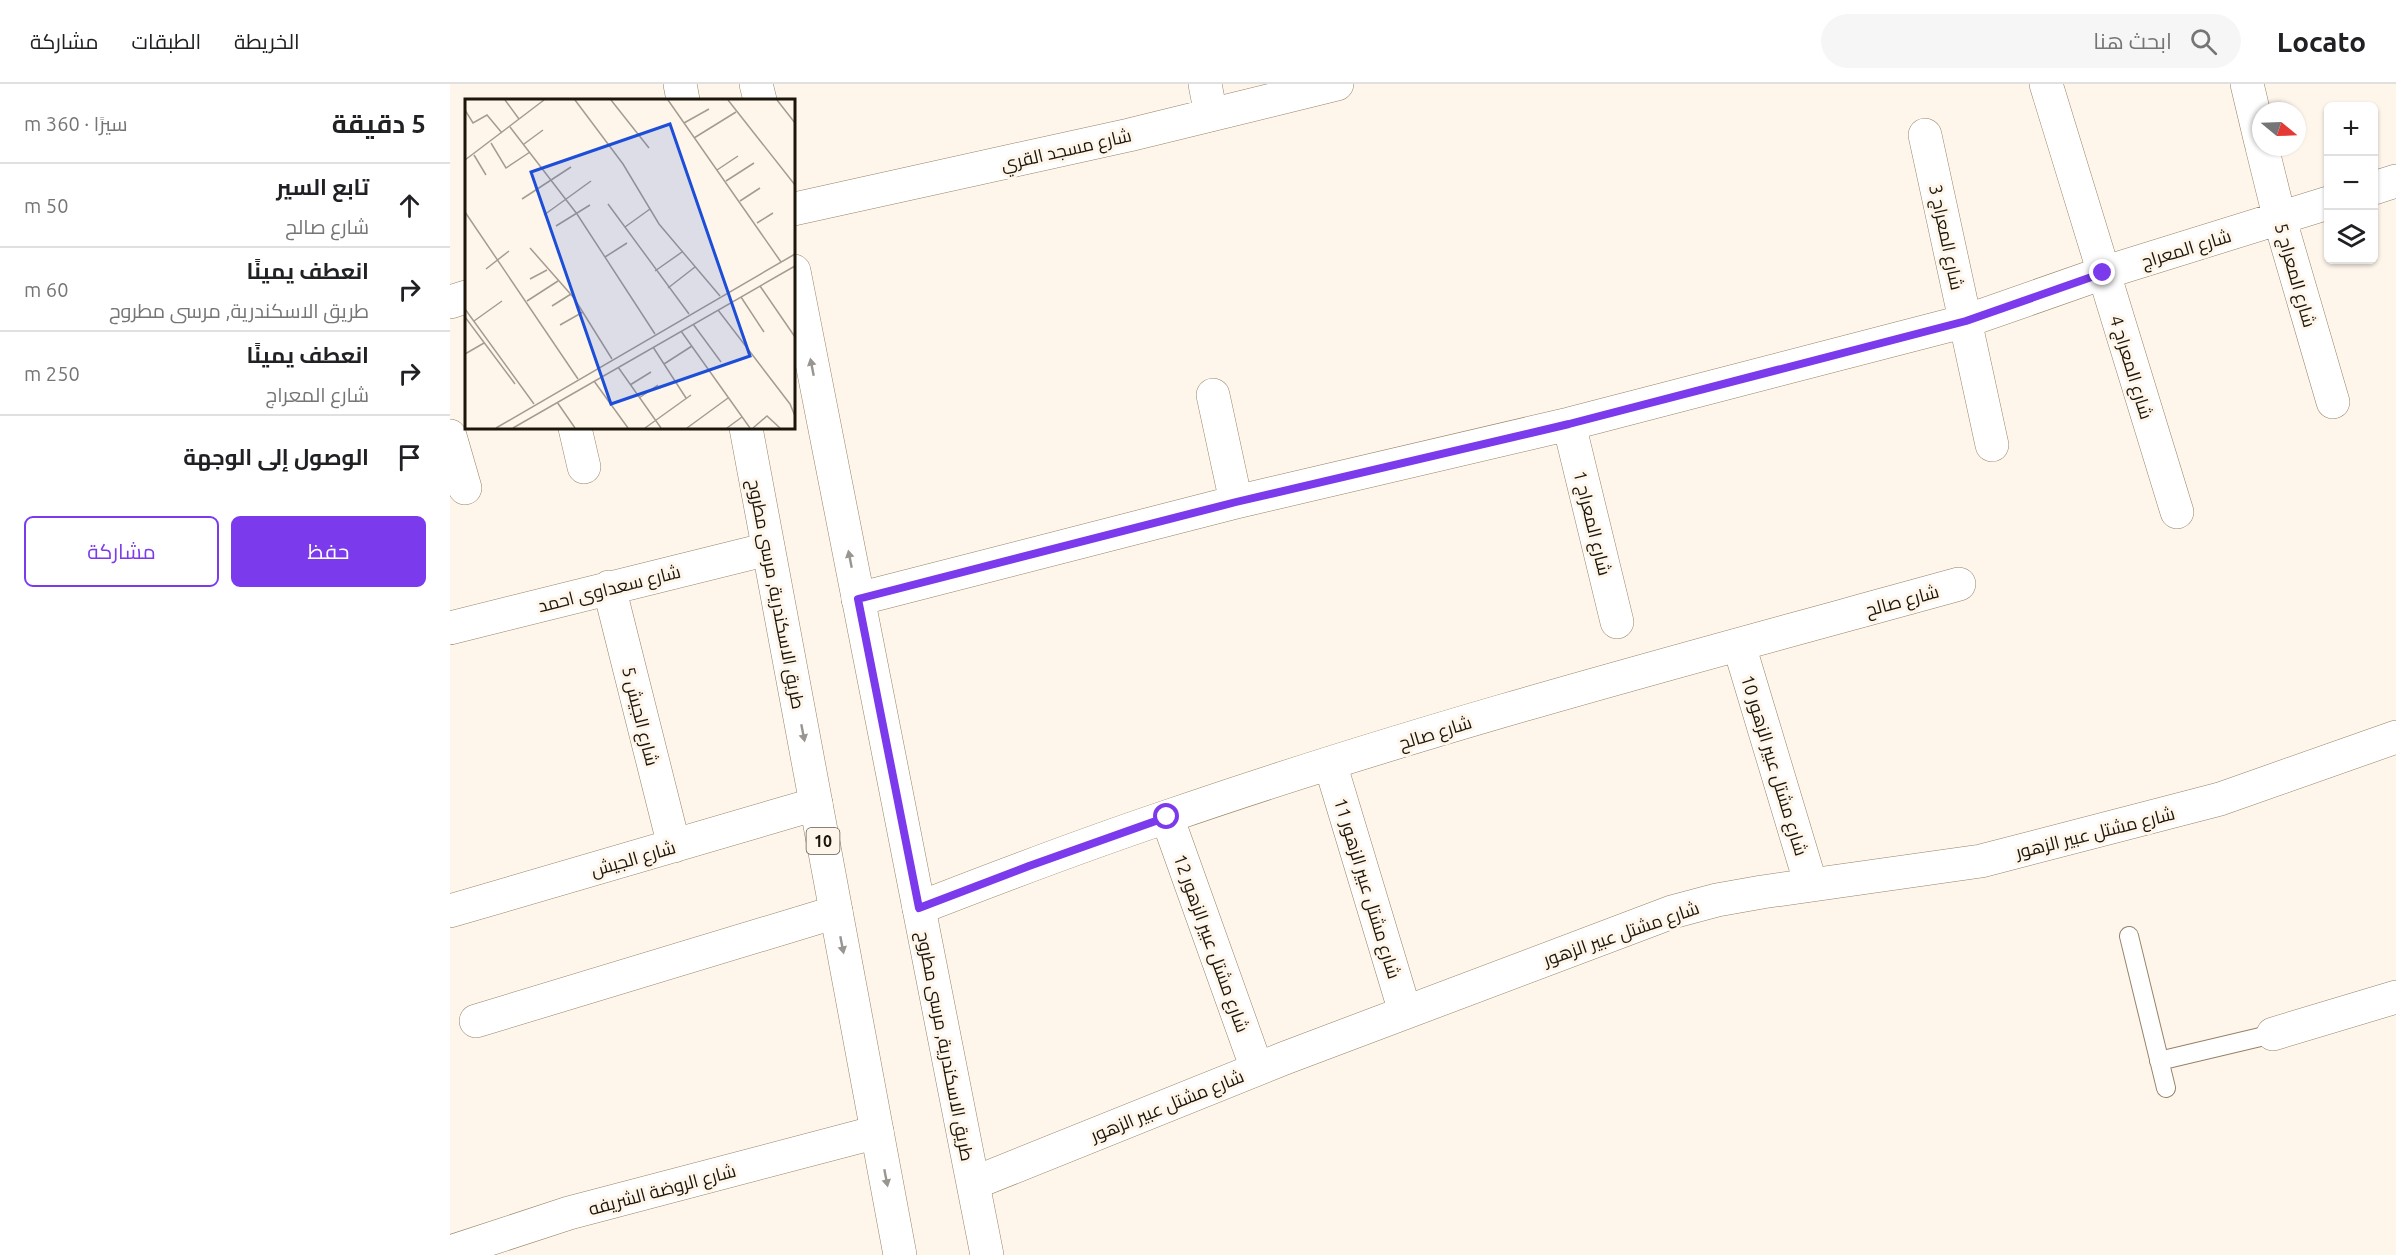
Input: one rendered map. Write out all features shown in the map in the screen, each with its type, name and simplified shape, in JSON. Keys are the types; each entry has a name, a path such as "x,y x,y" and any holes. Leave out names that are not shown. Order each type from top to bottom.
{"street":[{"path":"680,84 683,99"},
{"path":"756,84 760,99"},
{"name":"شارع مسجد القري","path":"795,209 1208,100 1338,84"},
{"name":"شارع المعراج 4","path":"2046,84 2176,512"},
{"name":"شارع المعراج 5","path":"2247,84 2252,106"},
{"name":"شارع المعراج 3","path":"1925,135 1992,445"},
{"name":"شارع المعراج 5","path":"2264,156 2333,402"},
{"path":"2378,186 2396,181"},
{"name":"شارع المعراج","path":"858,599 1236,502 1569,424 1966,321 2103,273 2280,220 2324,204"},
{"name":"طريق الاسكندرية, مرسى مطروح","path":"795,276 987,1255"},
{"path":"450,302 465,297"},
{"path":"1213,395 1236,502"},
{"name":"شارع المعراج 1","path":"1569,424 1617,622"},
{"path":"575,429 584,467"},
{"name":"طريق الاسكندرية, مرسى مطروح","path":"746,429 900,1255"},
{"path":"450,435 465,488"},
{"name":"شارع سعداوى احمد","path":"450,628 768,549"},
{"name":"شارع صالح","path":"919,908 1167,817 1330,763 1638,672 1959,584"},
{"name":"شارع الجيش 5","path":"609,587 674,846"},
{"name":"شارع مشتل عبير الزهور 10","path":"1739,645 1811,885"},
{"name":"شارع مشتل عبير الزهور","path":"974,1183 1257,1069 1672,912 1717,900 1992,858 2220,799 2396,737"},
{"name":"شارع مشتل عبير الزهور 11","path":"1330,763 1405,1012"},
{"name":"شارع الجيش","path":"450,911 816,804"},
{"name":"شارع مشتل عبير الزهور 12","path":"1167,817 1257,1069"},
{"path":"476,1021 836,912"},
{"path":"2273,1034 2396,997"},
{"name":"شارع الروضة الشريفه","path":"450,1252 569,1213 877,1132"}],"lane":[{"path":"2129,936 2166,1088"},
{"path":"2159,1061 2273,1034"}],"route":[{"path":"1167,817 919,908 858,599 1236,502 1569,424 1966,321 2103,273"}]}
